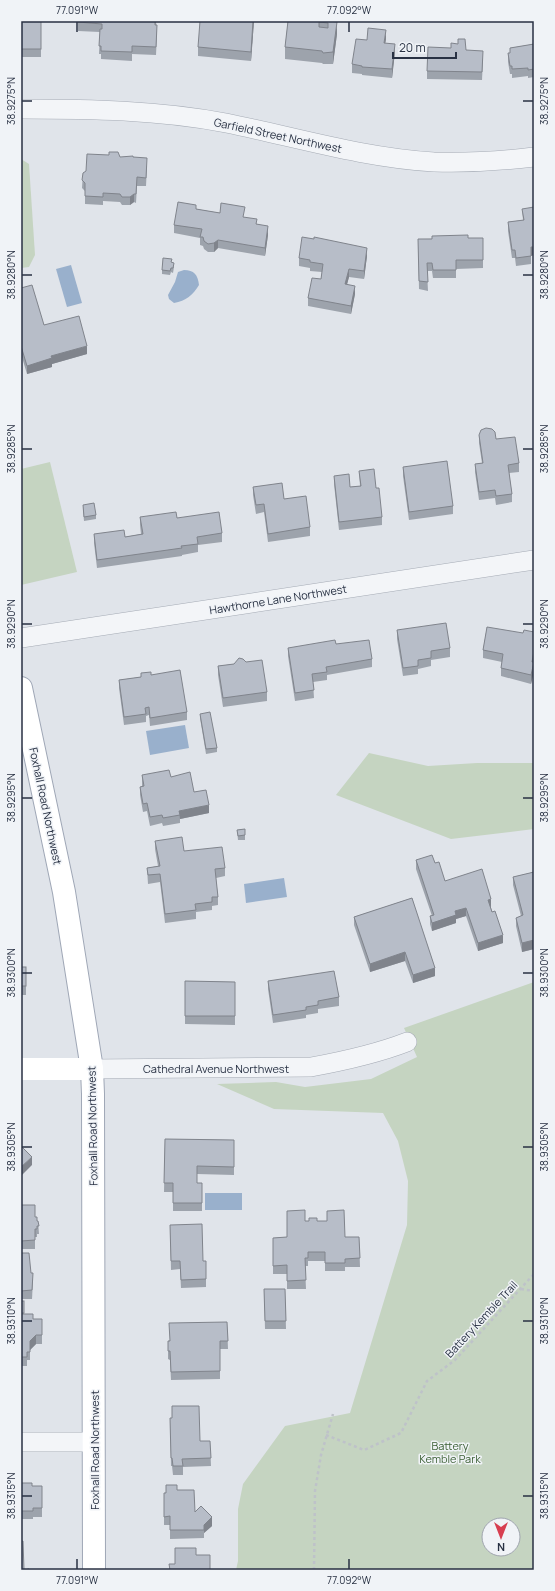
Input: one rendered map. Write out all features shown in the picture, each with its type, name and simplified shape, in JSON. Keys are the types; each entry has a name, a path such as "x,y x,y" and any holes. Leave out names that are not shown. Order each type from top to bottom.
{"main road":[{"name":"Foxhall Road Northwest","path":"21,688 64,892 92,1069 94,1570"},
{"name":"Cathedral Avenue Northwest","path":"21,1068 92,1069"}],"street":[{"name":"Garfield Street Northwest","path":"21,109 77,109 186,116 390,157 434,162 490,161 534,157"},
{"name":"Hawthorne Lane Northwest","path":"21,638 534,560"},
{"name":"Cathedral Avenue Northwest","path":"92,1069 311,1067 387,1050 407,1042"},
{"path":"21,1442 94,1442"}],"path":[{"name":"Battery Kemble Trail","path":"326,1435 364,1450 401,1433 426,1381 455,1360 534,1274"},
{"path":"520,1288 534,1290"},
{"path":"314,1570 315,1492 321,1455 333,1414"}],"green space":[{"path":"21,159 29,164 35,255 29,267 21,268"},
{"path":"50,462 77,572 21,585 21,469"},
{"path":"369,753 428,766 477,763 534,763 534,829 451,839 336,795"},
{"name":"Battery Kemble Park","path":"534,982 534,1570 236,1570 238,1561 238,1509 243,1484 285,1426 350,1413 407,1225 408,1181 398,1141 383,1113 274,1109 217,1084 276,1082 305,1087 371,1079 417,1057 404,1028"}],"water":[{"path":"71,265 82,303 67,307 56,269"},
{"path":"184,270 195,274 198,278 199,285 189,297 174,303 169,299 168,295 175,282 178,272"},
{"path":"185,725 189,748 150,755 146,731"},
{"path":"284,878 287,897 246,903 244,884"},
{"path":"205,1193 242,1193 242,1210 205,1210"}],"building":[{"path":"21,21 41,21 41,49 21,49"},
{"path":"78,21 155,21 155,25 157,25 156,47 132,46 132,52 101,51 101,46 99,46 100,29 102,29 102,24"},
{"path":"200,21 253,21 251,52 198,47"},
{"path":"288,21 337,22 333,52 323,53 322,51 285,47","holes":["319,22 328,23 328,28 319,27"]},
{"path":"368,28 386,30 384,43 395,44 392,69 362,67 352,64 356,39 367,40"},
{"path":"458,39 465,39 466,50 483,51 482,72 427,71 428,47 451,48 451,43 458,44"},
{"path":"534,44 534,69 512,69 512,66 510,66 508,53 510,53 510,48"},
{"path":"109,152 118,152 120,157 133,156 147,158 146,178 137,177 136,194 130,197 122,197 120,194 103,193 103,197 85,196 85,183 82,180 83,173 86,171 87,154 109,155"},
{"path":"178,202 196,205 196,209 220,213 221,203 245,207 243,217 257,219 256,224 268,226 265,248 218,240 214,243 208,244 204,241 203,237 200,237 202,229 174,225"},
{"path":"534,207 534,247 531,247 531,256 516,258 515,250 512,250 508,222 524,220 522,209"},
{"path":"468,235 468,238 483,238 483,260 456,260 456,270 433,270 432,263 427,263 428,282 419,281 418,239 432,239 432,236"},
{"path":"302,237 314,239 314,237 367,248 364,271 349,269 345,284 355,286 351,306 308,298 312,278 321,279 323,264 310,262 310,260 299,258"},
{"path":"163,258 172,259 171,262 174,263 173,268 171,268 170,271 162,270"},
{"path":"32,285 44,325 79,316 87,346 51,356 52,358 27,366 21,346 21,288"},
{"path":"486,428 492,429 495,432 496,439 515,437 519,463 508,465 512,494 496,496 495,490 479,492 475,464 483,463 479,435 481,430"},
{"path":"447,461 453,506 409,512 403,467"},
{"path":"374,469 376,488 379,488 382,517 339,522 334,476 349,474 350,487 361,486 359,471"},
{"path":"282,483 284,499 306,496 310,527 268,534 264,504 256,505 253,487"},
{"path":"94,503 96,515 84,517 83,505"},
{"path":"176,512 177,518 219,512 222,533 197,537 198,544 181,546 182,548 97,560 94,534 124,530 125,537 143,534 140,517"},
{"path":"446,623 450,648 431,651 431,658 418,660 418,666 403,668 397,630"},
{"path":"487,627 523,633 524,630 534,632 534,651 532,662 534,662 531,675 501,668 503,654 483,650"},
{"path":"335,640 336,644 369,640 372,659 326,667 327,672 312,674 314,690 295,693 288,648"},
{"path":"239,658 246,662 262,660 267,692 223,698 218,666 234,664"},
{"path":"180,670 187,712 150,718 149,707 145,708 146,714 124,717 119,680 141,677 141,673 151,672 151,675"},
{"path":"210,712 217,748 206,749 200,714"},
{"path":"169,770 171,777 190,772 194,792 206,790 209,805 179,811 180,815 163,818 162,815 150,817 147,803 143,804 140,787 144,786 142,775"},
{"path":"245,829 245,835 238,836 237,830"},
{"path":"182,837 184,851 222,847 225,868 215,869 218,897 212,897 212,902 195,904 196,910 165,914 160,874 148,875 147,868 160,866 155,841"},
{"path":"432,855 435,863 439,862 445,881 482,869 491,899 488,900 492,912 495,911 503,935 478,943 466,908 455,911 456,915 432,923 430,916 434,915 416,860"},
{"path":"534,872 534,940 522,943 516,918 523,915 513,877"},
{"path":"412,898 435,968 413,975 405,952 370,964 354,917"},
{"path":"21,967 26,967 26,986 21,986"},
{"path":"334,971 339,997 318,1001 318,1005 306,1007 306,1010 273,1015 268,981"},
{"path":"185,981 235,982 235,1016 185,1016"},
{"path":"165,1139 234,1140 234,1167 197,1166 197,1183 202,1183 202,1203 173,1203 173,1183 164,1183"},
{"path":"21,1146 32,1157 21,1167"},
{"path":"21,1205 35,1205 35,1217 37,1217 39,1226 35,1229 35,1240 21,1241"},
{"path":"305,1210 305,1221 309,1221 309,1218 317,1218 317,1221 327,1221 327,1211 344,1210 345,1237 359,1237 360,1258 345,1259 345,1263 325,1263 325,1252 308,1252 308,1258 305,1258 306,1280 287,1281 287,1265 273,1266 273,1238 287,1237 287,1211"},
{"path":"202,1224 203,1261 206,1261 206,1279 181,1280 180,1261 171,1261 170,1225"},
{"path":"21,1253 29,1253 31,1273 33,1273 32,1290 21,1291"},
{"path":"264,1289 285,1289 286,1321 265,1321"},
{"path":"21,1301 24,1301 24,1313 21,1313"},
{"path":"21,1314 33,1314 33,1319 42,1319 42,1335 36,1335 30,1341 30,1352 27,1352 27,1357 21,1357"},
{"path":"227,1322 228,1341 220,1341 220,1371 171,1372 170,1351 168,1351 168,1341 170,1341 169,1323"},
{"path":"172,1406 199,1406 200,1441 210,1441 211,1458 182,1459 183,1466 173,1466 171,1458 170,1418 172,1418"},
{"path":"21,1483 32,1483 32,1486 42,1486 42,1508 33,1508 33,1511 21,1511"},
{"path":"166,1485 177,1485 177,1490 194,1490 195,1512 201,1506 212,1517 204,1525 204,1530 170,1530 170,1516 164,1517 164,1493 166,1493"},
{"path":"21,1541 23,1541 24,1570 21,1570"},
{"path":"175,1548 196,1548 196,1555 210,1555 210,1570 170,1570 169,1564 175,1564"}]}
